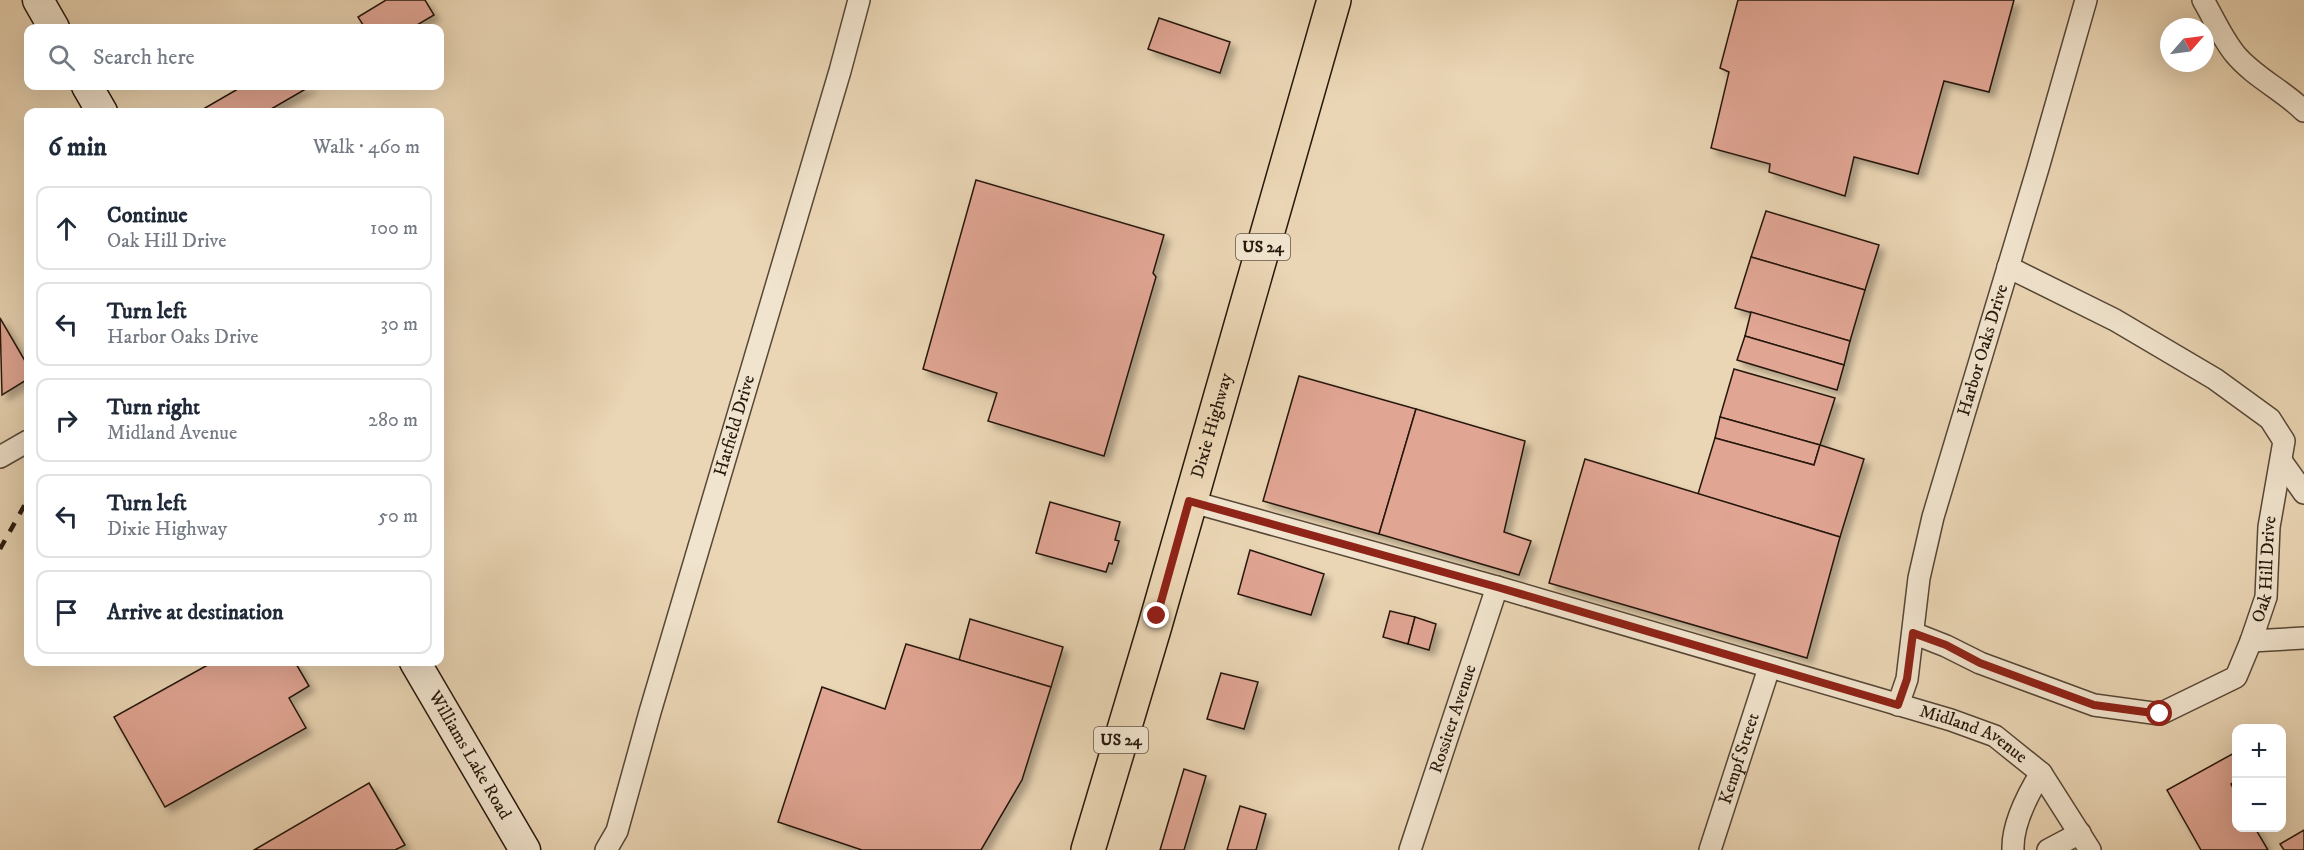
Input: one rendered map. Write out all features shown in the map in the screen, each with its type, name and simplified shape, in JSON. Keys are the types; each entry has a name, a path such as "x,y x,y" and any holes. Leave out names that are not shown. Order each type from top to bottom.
{"main road":[{"path":"38,0 52,24"},
{"name":"Dixie Highway","path":"1088,850 1154,629 1334,0"},
{"path":"89,90 100,108"},
{"name":"Williams Lake Road","path":"417,666 525,850"}],"street":[{"name":"Hatfield Drive","path":"606,850 616,831 837,82 859,0"},
{"name":"Harbor Oaks Drive","path":"1898,705 1907,679 1918,578 1933,517 2086,0"},
{"path":"2204,0 2234,54 2250,69 2293,99 2304,111"},
{"name":"Oak Hill Drive","path":"1913,633 1946,645 1980,663 2094,705 2160,714 2235,677 2251,641 2266,597 2269,527 2284,441 2270,419 2215,379 2115,320 2008,267"},
{"path":"0,458 24,443"},
{"path":"2282,462 2304,493"},
{"name":"Midland Avenue","path":"1189,501 1497,587 1952,720 1995,736 2041,772 2085,842"},
{"name":"Rossiter Avenue","path":"1410,850 1497,587"},
{"path":"2251,641 2304,638"},
{"name":"Kempf Street","path":"1710,850 1769,668"},
{"path":"2013,850 2018,822 2028,794 2041,772"},
{"path":"2048,850 2085,842"}],"building":[{"path":"386,0 425,0 434,15 419,24 362,24 358,17"},
{"path":"1738,0 2014,0 1989,92 1944,81 1918,174 1854,157 1845,196 1769,172 1770,164 1711,148 1729,72 1720,68"},
{"path":"1159,18 1230,42 1220,73 1148,49"},
{"path":"236,90 304,90 273,108 205,108"},
{"path":"976,180 1164,235 1153,273 1156,277 1104,456 988,421 997,393 923,369"},
{"path":"1766,211 1879,245 1865,290 1751,257"},
{"path":"1751,257 1865,290 1850,341 1735,308"},
{"path":"1751,312 1850,341 1844,365 1745,336"},
{"path":"0,318 24,359 24,381 2,395"},
{"path":"1745,336 1844,365 1837,390 1737,360"},
{"path":"1734,369 1835,398 1820,445 1720,417"},
{"path":"1299,376 1416,409 1379,534 1263,501"},
{"path":"1416,409 1525,441 1504,532 1531,541 1519,575 1379,534"},
{"path":"1720,417 1820,445 1814,465 1715,438"},
{"path":"1715,438 1814,465 1820,445 1864,459 1840,537 1698,494"},
{"path":"1585,459 1840,537 1807,658 1549,583"},
{"path":"1050,502 1120,522 1115,540 1119,541 1112,564 1109,563 1106,572 1036,553"},
{"path":"1250,550 1324,574 1311,615 1238,594"},
{"path":"1390,611 1415,617 1408,644 1383,637"},
{"path":"1415,617 1436,624 1429,650 1408,644"},
{"path":"970,619 1063,647 1051,687 959,660"},
{"path":"906,644 1051,687 1022,780 981,850 862,850 778,822 822,687 885,709"},
{"path":"206,666 297,666 309,686 289,698 306,728 165,807 114,717"},
{"path":"1221,673 1258,682 1244,729 1207,719"},
{"path":"2232,754 2232,832 2257,832 2268,850 2201,850 2167,790"},
{"path":"1184,769 1206,776 1184,850 1160,850"},
{"path":"369,783 405,845 395,850 254,850"},
{"path":"1240,806 1266,814 1256,850 1227,850"},
{"path":"2304,830 2304,850 2284,850 2280,844"}],"railway":[{"path":"0,549 24,506"}],"route":[{"path":"1157,616 1189,501 1497,587 1898,705 1907,679 1913,633 1946,645 1980,663 2094,705 2160,714"}]}
